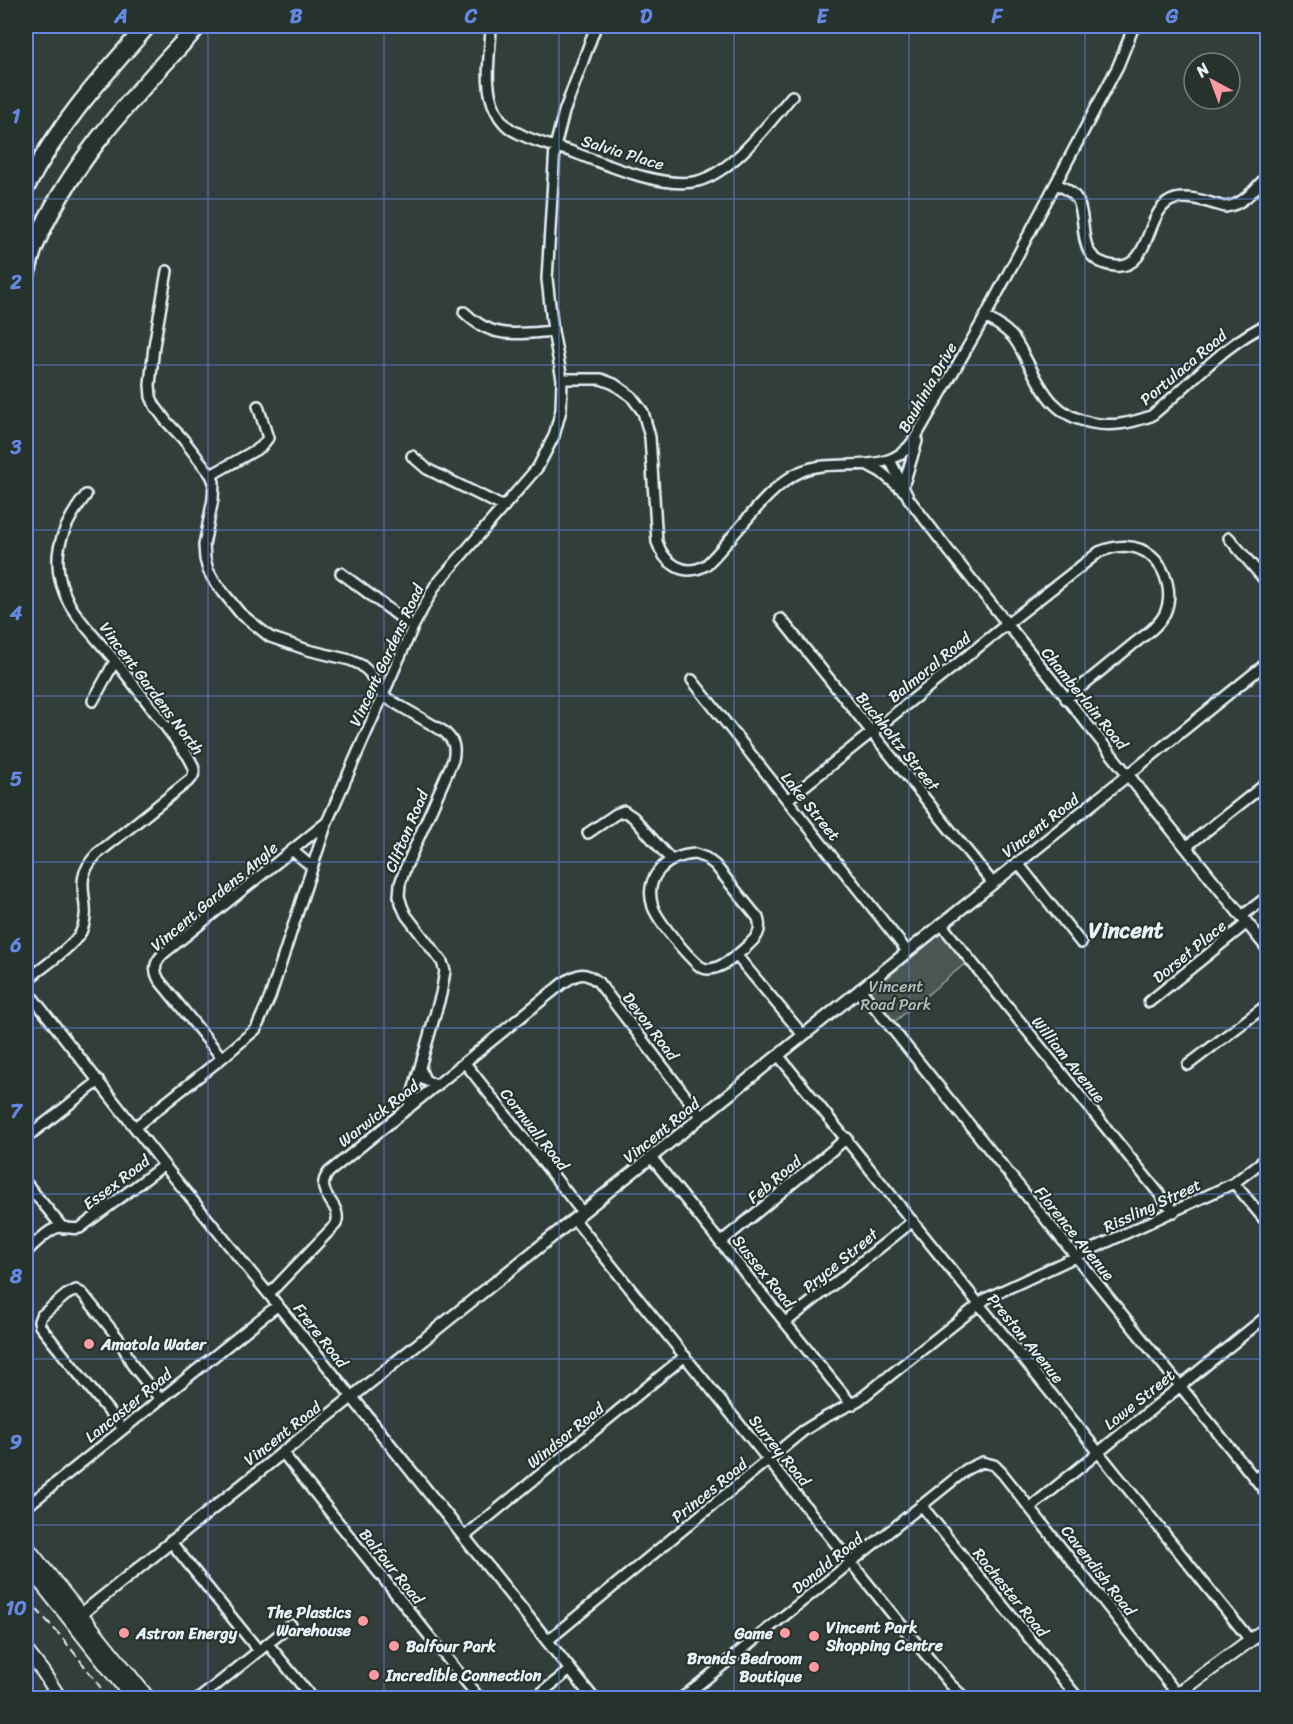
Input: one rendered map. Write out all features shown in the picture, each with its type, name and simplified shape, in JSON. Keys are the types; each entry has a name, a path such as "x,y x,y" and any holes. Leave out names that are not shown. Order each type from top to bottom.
{"highway":[{"path":"26,187 51,143 81,101 147,26"},
{"path":"26,275 35,245 78,166 111,122 198,26"}],"main road":[{"path":"26,1547 134,1698"},
{"path":"26,1563 147,1698"},
{"path":"1175,1697 1268,1627"},
{"path":"26,1650 60,1698"}],"street":[{"name":"Vincent Gardens Road","path":"135,1127 222,1059 256,1029 270,997 327,822 413,627 440,579 538,467 549,448 559,422 562,379 547,279 555,147 564,112 596,26"},
{"name":"Bauhinia Drive","path":"562,379 601,379 623,388 643,412 650,437 657,542 665,559 680,568 694,570 706,565 770,494 792,476 824,465 879,464 908,449 986,317 1118,66 1134,26"},
{"name":"Salvia Place","path":"492,29 489,83 492,101 502,121 515,132 555,147 658,179 685,183 713,175 740,154 792,96"},
{"path":"1057,184 1073,194 1079,202 1084,238 1089,251 1104,263 1121,266 1136,258 1141,252 1160,209 1168,201 1190,198 1231,207 1243,200 1268,175"},
{"path":"167,271 154,346 151,397 166,421 212,475 213,499 204,545 208,570 240,613 270,637 361,665 369,672 383,696"},
{"path":"464,312 477,324 496,333 553,331"},
{"name":"Portulaca Road","path":"986,317 1004,328 1013,337 1036,378 1057,408 1081,421 1119,425 1151,416 1241,338 1268,324"},
{"path":"212,475 261,447 267,441 258,406"},
{"path":"865,464 881,472 905,490 919,433"},
{"path":"412,456 427,469 504,507"},
{"name":"Chamberlain Road","path":"890,460 905,490 949,551 1268,949"},
{"name":"Vincent Gardens North","path":"26,981 71,944 81,932 86,907 82,880 88,863 191,779 195,771 189,756 71,606 61,582 58,566 63,532 72,513 86,495"},
{"path":"1230,538 1268,584"},
{"name":"Balmoral Road","path":"787,800 1099,552 1111,547 1125,546 1151,555 1166,578 1169,593 1168,606 1164,614 1149,631 1066,699"},
{"path":"341,573 413,627"},
{"name":"Buchholtz Street","path":"781,619 992,882"},
{"path":"93,701 115,661"},
{"name":"Vincent Road","path":"77,1618 1017,862 1266,667"},
{"name":"Lake Street","path":"692,680 907,951"},
{"name":"Clifton Road","path":"383,696 443,731 454,743 455,751 400,884 399,896 406,915 442,962 445,971 441,994 408,1109"},
{"path":"1186,847 1268,782"},
{"path":"588,834 624,811 633,817 671,860"},
{"name":"Vincent Gardens Angle","path":"222,1059 159,980 156,974 156,964 163,954 327,822"},
{"path":"292,850 312,867"},
{"path":"695,854 706,858 715,865 758,918 759,932 736,955 719,966 709,969 702,968 659,917 654,909 652,888 655,877 671,860 682,855 695,854"},
{"path":"1017,862 1081,943"},
{"name":"Dorset Place","path":"1149,1002 1244,920 1268,896"},
{"name":"William Avenue","path":"941,924 1174,1212"},
{"path":"736,955 803,1035"},
{"name":"Devon Road","path":"567,981 576,975 583,974 591,976 598,982 701,1116"},
{"name":"Warwick Road","path":"269,1294 336,1224 337,1213 322,1182 329,1172 567,981"},
{"name":"Florence Avenue","path":"860,989 1268,1495"},
{"name":"Frere Road","path":"26,990 593,1698"},
{"path":"1188,1065 1268,1004"},
{"name":"Preston Avenue","path":"778,1055 1250,1640"},
{"name":"Cornwall Road","path":"465,1064 578,1215"},
{"path":"420,1068 425,1080 436,1086"},
{"path":"26,1138 99,1081"},
{"name":"Feb Road","path":"721,1242 847,1138"},
{"name":"Sussex Road","path":"651,1157 852,1405"},
{"name":"Rissling Street","path":"979,1303 1234,1183 1268,1157"},
{"name":"Essex Road","path":"26,1252 52,1230 80,1228 164,1165"},
{"path":"26,1183 63,1228"},
{"path":"1234,1183 1268,1224"},
{"name":"Surrey Road","path":"578,1215 685,1356 850,1563 950,1684 965,1698"},
{"name":"Pryce Street","path":"786,1322 913,1221"},
{"path":"123,1429 40,1326 41,1317 66,1295 76,1290 83,1294 119,1339 133,1366 160,1399"},
{"name":"Princes Road","path":"547,1641 796,1437 819,1420 852,1405 979,1303"},
{"name":"Lancaster Road","path":"26,1507 278,1305"},
{"name":"Lowe Street","path":"1030,1507 1268,1315"},
{"name":"Windsor Road","path":"464,1537 685,1356"},
{"name":"Balfour Road","path":"282,1452 479,1698"},
{"name":"Donald Road","path":"681,1698 974,1464 988,1462 994,1465"},
{"name":"Cavendish Road","path":"994,1465 1030,1507 1175,1697"},
{"path":"1255,1479 1268,1469"},
{"name":"Rochester Road","path":"921,1505 1078,1698"},
{"path":"170,1541 259,1651"},
{"path":"200,1698 291,1625"},
{"path":"268,1644 312,1698"},
{"path":"535,1698 570,1671"}],"green space":[{"name":"Vincent Road Park","path":"939,935 944,935 967,962 893,1023 870,992"}],"railway":[{"path":"26,1599 69,1647 108,1698"}],"place":[{"name":"Amatola Water","path":"89,1344"},
{"name":"The Plastics Warehouse","path":"363,1621"},
{"name":"Astron Energy","path":"124,1633"},
{"name":"Game","path":"785,1633"},
{"name":"Vincent Park Shopping Centre","path":"814,1636"},
{"name":"Balfour Park","path":"394,1646"},
{"name":"Brands Bedroom Boutique","path":"814,1667"},
{"name":"Incredible Connection","path":"374,1675"}],"district":[{"name":"Vincent","path":"1126,930"}]}
